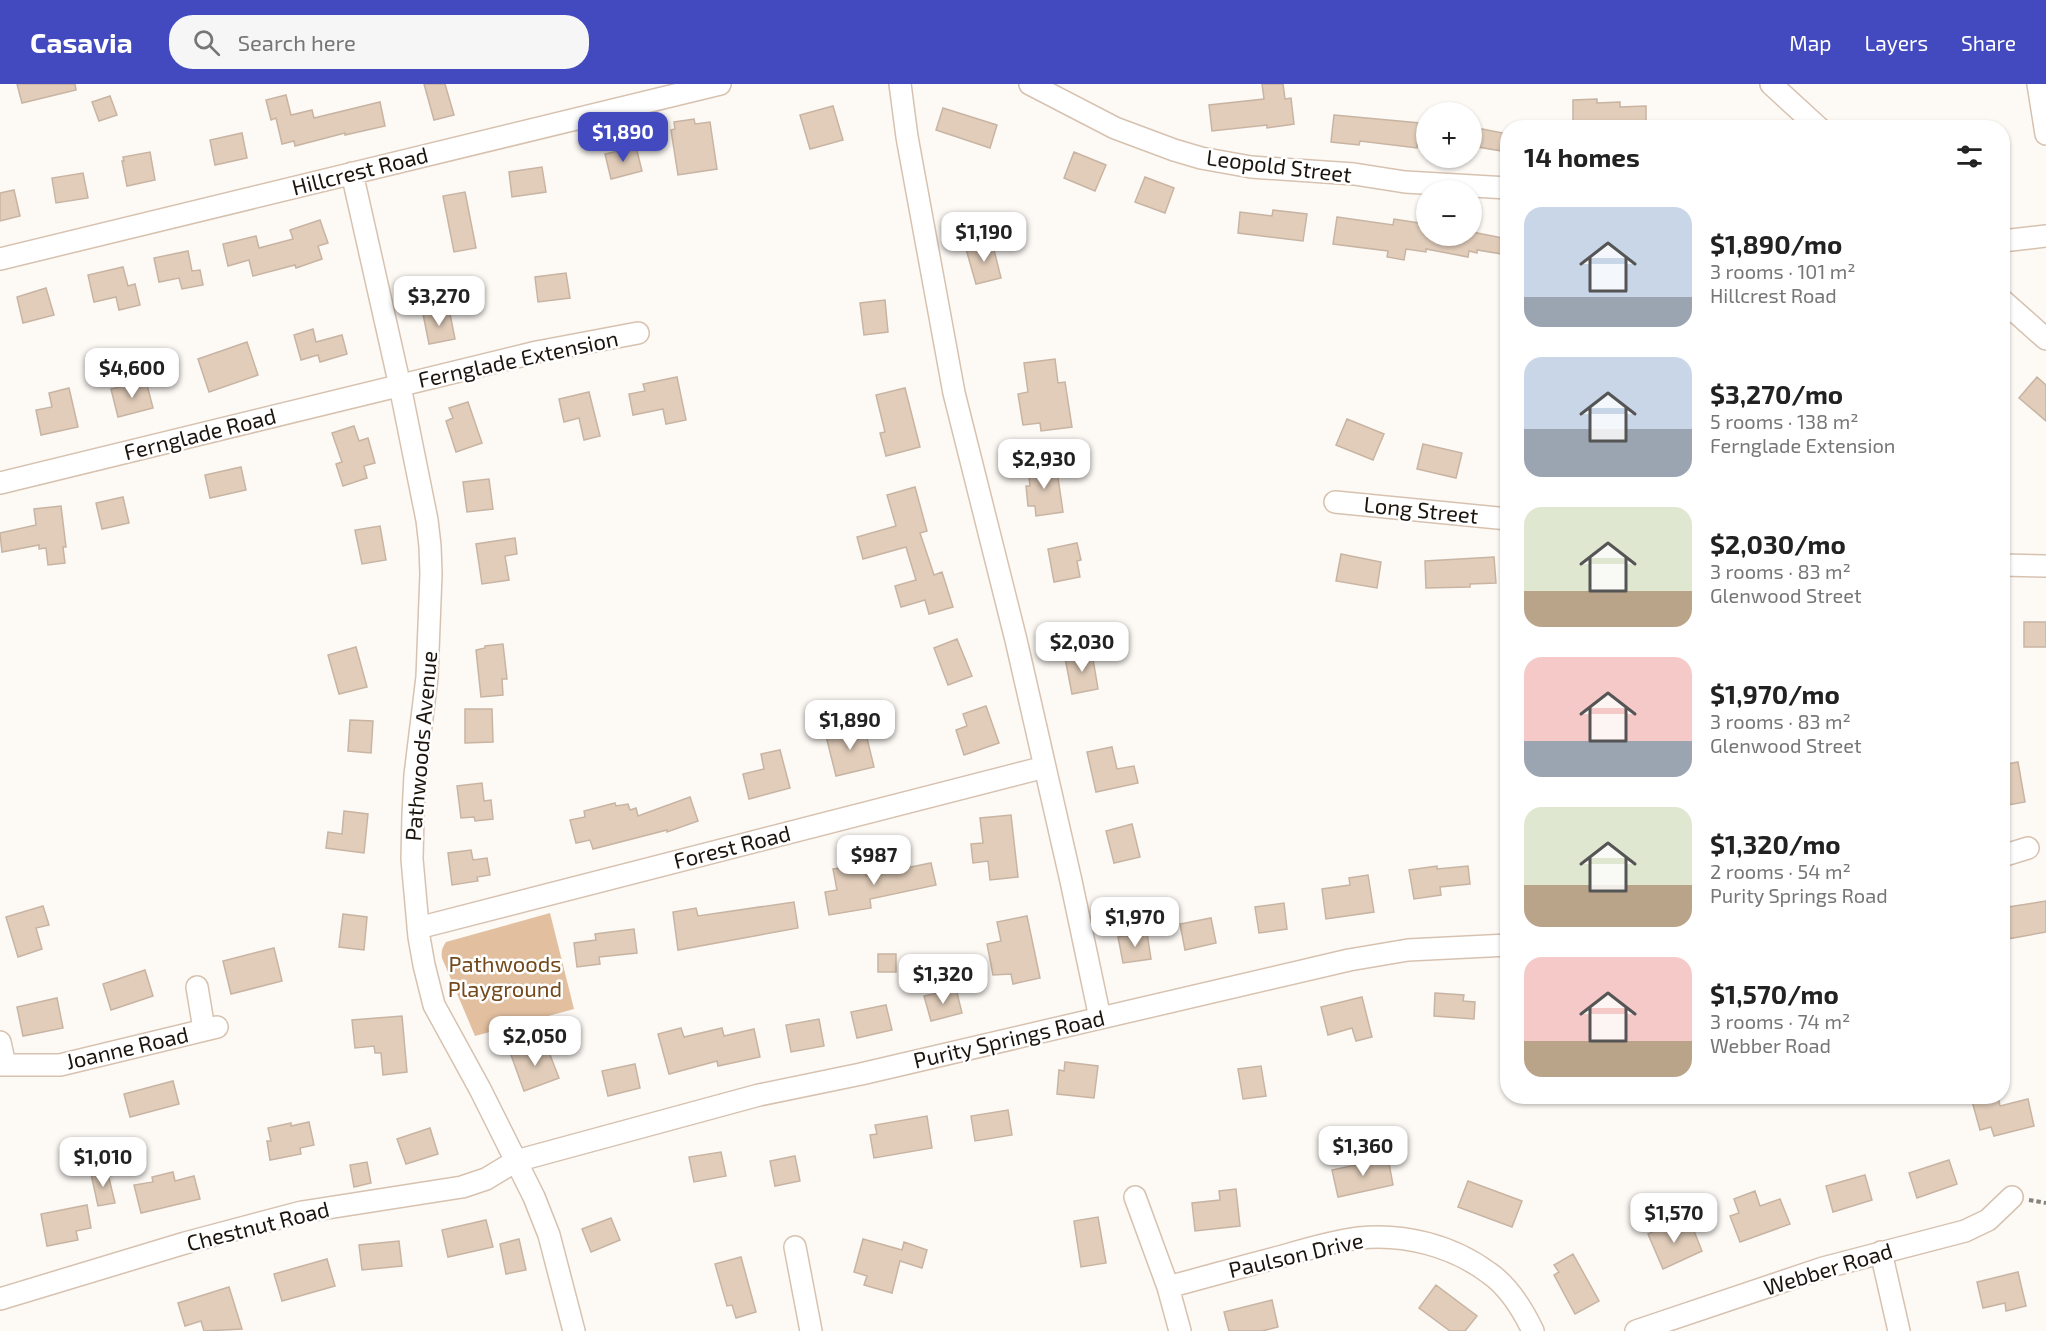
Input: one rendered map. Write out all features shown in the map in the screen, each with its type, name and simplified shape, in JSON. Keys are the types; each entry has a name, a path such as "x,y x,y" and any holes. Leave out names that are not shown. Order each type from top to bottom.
{"street":[{"name":"Hillcrest Road","path":"0,259 720,84"},
{"path":"900,84 907,137 954,393 1011,617 1100,1018"},
{"name":"Leopold Street","path":"1030,84 1115,128 1201,158 1251,167 1354,174 1406,182 1500,188"},
{"path":"1771,84 1810,120"},
{"path":"2038,84 2046,134"},
{"name":"Pathwoods Avenue","path":"352,173 400,386 427,520 431,574 427,677 415,775 412,859 424,965 434,1005 480,1089 534,1197 549,1235 574,1331"},
{"path":"2010,240 2046,236"},
{"path":"2010,307 2046,339"},
{"name":"Fernglade Extension","path":"400,386 558,347 638,333"},
{"name":"Fernglade Road","path":"0,483 400,386"},
{"name":"Long Street","path":"1335,502 1500,518"},
{"path":"2010,565 2046,566"},
{"name":"Forest Road","path":"418,928 1045,767"},
{"path":"2010,854 2028,848"},
{"name":"Purity Springs Road","path":"516,1161 759,1095 861,1074 1379,954 1444,946 1500,945"},
{"name":"Joanne Road","path":"0,1064 60,1065 211,1028 197,987"},
{"path":"0,1042 3,1056 0,1064"},
{"name":"Chestnut Road","path":"0,1299 185,1243 291,1215 344,1204 462,1187 486,1179 516,1161"},
{"path":"1135,1197 1168,1287 1180,1331"},
{"name":"Webber Road","path":"1636,1331 1814,1271 1965,1232 1988,1220 2012,1197"},
{"name":"Paulson Drive","path":"1168,1287 1347,1240 1395,1237 1461,1255 1491,1274 1518,1304 1533,1331"},
{"path":"795,1247 811,1331"},
{"path":"1881,1252 1899,1331"}],"green space":[{"name":"Pathwoods Playground","path":"550,913 574,1009 475,1036 442,958 446,942"}],"building":[{"path":"17,84 75,84 76,90 22,103"},
{"path":"424,84 445,84 454,115 434,120"},
{"path":"1262,84 1283,84 1285,99 1291,98 1294,124 1212,131 1209,105 1264,99"},
{"path":"286,95 291,115 312,110 314,118 380,102 385,126 345,135 345,133 295,146 294,141 282,144 276,118 271,120 266,100"},
{"path":"110,96 117,115 99,121 92,102"},
{"path":"1597,99 1597,103 1620,102 1620,107 1646,106 1646,120 1573,120 1573,100"},
{"path":"833,106 843,140 810,149 800,115"},
{"path":"943,108 997,125 990,148 936,130"},
{"path":"1334,115 1416,123 1416,148 1360,141 1359,145 1331,142"},
{"path":"694,119 695,124 710,122 717,169 678,175 671,130 675,129 674,122"},
{"path":"1482,129 1500,132 1500,151 1482,148"},
{"path":"242,133 247,158 215,165 210,140"},
{"path":"636,147 642,171 611,179 605,154"},
{"path":"150,152 155,180 127,186 123,157"},
{"path":"1074,152 1106,165 1095,191 1064,178"},
{"path":"542,167 546,192 512,197 509,172"},
{"path":"83,173 88,198 56,203 52,178"},
{"path":"1145,177 1174,188 1165,213 1135,202"},
{"path":"14,190 20,216 0,221 0,193"},
{"path":"465,192 476,248 454,252 443,196"},
{"path":"1273,210 1307,214 1303,241 1238,233 1240,212 1272,216"},
{"path":"1337,217 1393,225 1394,219 1416,223 1416,246 1482,246 1482,234 1500,237 1500,254 1477,250 1477,253 1469,251 1468,257 1426,249 1426,252 1406,249 1404,260 1387,257 1388,251 1333,244"},
{"path":"320,220 328,243 318,246 322,259 296,268 295,265 253,276 249,260 228,266 223,244 256,236 259,248 293,239 290,230"},
{"path":"992,242 1001,278 976,284 966,249"},
{"path":"188,251 192,271 200,270 203,285 182,289 179,278 159,282 154,258"},
{"path":"123,267 128,286 135,284 140,305 119,310 116,297 94,302 88,275"},
{"path":"566,273 570,298 538,302 535,277"},
{"path":"46,288 54,315 23,323 17,297"},
{"path":"885,300 888,332 864,335 860,303"},
{"path":"449,309 455,339 429,344 423,314"},
{"path":"313,329 316,342 342,335 347,354 320,362 318,355 301,360 294,335"},
{"path":"247,342 258,375 209,392 198,359"},
{"path":"1055,359 1058,383 1065,382 1072,427 1041,431 1040,423 1023,425 1018,394 1028,392 1024,363"},
{"path":"677,377 686,420 666,424 663,409 633,415 629,394 645,391 643,384"},
{"path":"2037,377 2046,385 2046,421 2019,398"},
{"path":"146,381 153,408 118,417 111,389"},
{"path":"69,388 78,427 41,435 36,410 52,407 49,393"},
{"path":"905,388 920,447 886,456 880,433 885,432 876,395"},
{"path":"589,392 600,436 584,440 579,418 564,422 559,399"},
{"path":"468,402 482,443 456,452 446,421 453,418 449,408"},
{"path":"1347,419 1384,434 1373,460 1336,445"},
{"path":"354,426 359,441 368,438 375,463 364,466 367,478 343,486 336,464 342,462 332,433"},
{"path":"1423,444 1462,453 1456,478 1417,469"},
{"path":"1056,464 1063,512 1036,516 1035,506 1028,506 1026,486 1030,486 1028,468"},
{"path":"241,467 246,490 210,498 205,475"},
{"path":"489,479 493,509 467,512 463,482"},
{"path":"915,487 927,531 920,533 934,575 942,572 953,607 929,614 925,600 901,607 895,586 916,580 906,547 863,559 857,537 896,526 887,495"},
{"path":"123,497 129,523 102,529 96,503"},
{"path":"61,506 66,547 63,547 65,563 48,565 46,548 39,549 39,545 2,552 0,533 36,525 34,509"},
{"path":"380,526 386,560 362,564 355,530"},
{"path":"515,538 517,554 505,556 509,580 482,584 476,544"},
{"path":"1077,543 1081,560 1077,561 1080,577 1054,582 1048,549"},
{"path":"1341,554 1381,562 1377,588 1336,581"},
{"path":"1494,557 1496,583 1470,584 1470,587 1426,588 1425,561"},
{"path":"2024,622 2046,622 2046,647 2024,647"},
{"path":"957,639 972,676 948,685 934,648"},
{"path":"503,644 507,679 502,679 503,695 481,697 476,650 485,648 485,646"},
{"path":"356,647 367,687 339,694 328,655"},
{"path":"1092,653 1098,689 1072,694 1065,658"},
{"path":"986,706 999,743 964,755 956,730 967,726 963,714"},
{"path":"465,709 492,709 493,742 465,743"},
{"path":"350,720 373,721 371,753 348,751"},
{"path":"864,726 874,767 836,776 826,736"},
{"path":"1112,747 1117,769 1134,766 1138,783 1096,792 1087,752"},
{"path":"780,750 790,788 749,799 743,774 764,769 761,754"},
{"path":"2018,762 2025,802 2010,805 2010,764"},
{"path":"482,783 484,801 491,800 493,819 475,821 474,817 461,818 457,786"},
{"path":"690,797 698,821 667,832 667,830 593,849 590,840 576,843 570,820 585,817 584,811 615,803 616,806 628,804 630,810 636,808 638,816"},
{"path":"344,811 368,814 364,853 326,848 328,832 342,834"},
{"path":"1011,815 1018,877 990,880 988,861 973,863 971,844 983,843 980,818"},
{"path":"1132,824 1140,857 1114,863 1106,831"},
{"path":"471,850 473,860 487,858 490,875 477,877 478,881 452,885 448,853"},
{"path":"931,863 936,885 870,899 871,908 829,915 825,892 837,890 833,869 865,865 866,876"},
{"path":"1437,866 1437,869 1468,866 1470,884 1440,887 1441,895 1414,899 1409,870"},
{"path":"1368,875 1374,912 1326,919 1322,889 1350,885 1349,878"},
{"path":"2046,901 2046,932 2010,939 2010,907"},
{"path":"794,902 798,928 678,950 673,912 696,908 698,916"},
{"path":"1284,903 1287,929 1259,933 1255,907"},
{"path":"43,906 49,925 36,928 42,949 18,957 6,917"},
{"path":"343,914 367,917 364,950 339,947"},
{"path":"1027,916 1040,978 1013,984 1011,974 993,975 987,944 1001,941 997,922"},
{"path":"1211,918 1216,943 1185,950 1180,924"},
{"path":"634,929 637,953 599,957 600,964 577,967 574,943 596,940 595,934"},
{"path":"1147,933 1151,959 1123,963 1118,937"},
{"path":"274,948 282,981 231,994 223,961"},
{"path":"878,954 896,954 896,972 878,972"},
{"path":"145,970 153,996 111,1010 103,984"},
{"path":"956,989 962,1013 931,1021 924,996"},
{"path":"1435,993 1464,995 1463,1001 1475,1002 1474,1019 1434,1016"},
{"path":"1362,997 1372,1037 1356,1041 1352,1028 1328,1035 1321,1007"},
{"path":"57,998 63,1028 23,1036 17,1007"},
{"path":"886,1005 892,1030 857,1038 851,1012"},
{"path":"402,1016 407,1072 383,1075 381,1053 375,1053 374,1046 355,1048 352,1020"},
{"path":"819,1019 824,1046 791,1052 786,1025"},
{"path":"681,1028 684,1037 722,1028 724,1036 754,1029 760,1057 718,1066 717,1061 669,1074 658,1034"},
{"path":"545,1042 559,1078 524,1091 511,1055"},
{"path":"1065,1062 1098,1066 1094,1098 1057,1094 1059,1070 1064,1071"},
{"path":"635,1064 640,1088 608,1096 602,1071"},
{"path":"1261,1066 1266,1096 1243,1099 1238,1069"},
{"path":"173,1081 179,1104 130,1117 124,1094"},
{"path":"2028,1099 2034,1126 1994,1136 1991,1127 1980,1130 1973,1104 2000,1104 2000,1106"},
{"path":"1008,1110 1012,1135 975,1141 971,1116"},
{"path":"927,1116 932,1148 874,1158 870,1135 877,1134 875,1125"},
{"path":"309,1122 314,1145 300,1148 301,1154 270,1160 267,1141 271,1141 268,1128"},
{"path":"430,1128 438,1154 406,1164 397,1139"},
{"path":"721,1152 726,1176 694,1182 689,1157"},
{"path":"795,1156 800,1181 775,1186 770,1161"},
{"path":"1388,1158 1393,1185 1338,1197 1332,1170"},
{"path":"1949,1160 1957,1184 1917,1198 1909,1173"},
{"path":"367,1162 371,1183 354,1187 350,1165"},
{"path":"107,1170 115,1203 98,1206 91,1174"},
{"path":"173,1172 175,1181 194,1176 200,1199 141,1213 134,1185 153,1182 152,1177"},
{"path":"1865,1175 1872,1200 1833,1212 1826,1186"},
{"path":"1468,1181 1522,1201 1512,1227 1458,1207"},
{"path":"1236,1189 1240,1226 1195,1231 1192,1203 1220,1200 1219,1191"},
{"path":"1755,1191 1760,1206 1780,1199 1790,1224 1740,1242 1730,1216 1739,1213 1734,1199"},
{"path":"87,1205 91,1228 76,1231 78,1240 47,1246 41,1214"},
{"path":"1098,1217 1106,1263 1081,1267 1074,1221"},
{"path":"611,1218 620,1240 591,1252 582,1229"},
{"path":"1679,1219 1683,1230 1692,1226 1702,1251 1663,1269 1648,1234"},
{"path":"486,1220 493,1247 448,1257 442,1230"},
{"path":"519,1239 526,1270 506,1274 500,1244"},
{"path":"863,1239 902,1250 904,1242 927,1250 922,1268 900,1261 892,1293 864,1285 867,1276 854,1272"},
{"path":"399,1241 402,1266 362,1270 359,1245"},
{"path":"1573,1254 1599,1301 1575,1314 1554,1275 1559,1272 1554,1265"},
{"path":"741,1257 756,1312 736,1318 732,1305 727,1306 715,1264"},
{"path":"327,1259 335,1286 282,1301 274,1274"},
{"path":"2018,1272 2026,1306 2006,1311 2005,1303 1983,1308 1977,1282"},
{"path":"1436,1285 1477,1316 1465,1331 1450,1331 1419,1308"},
{"path":"229,1287 242,1329 204,1331 201,1321 185,1326 178,1303"},
{"path":"1272,1300 1278,1327 1262,1331 1229,1331 1224,1312"}]}
